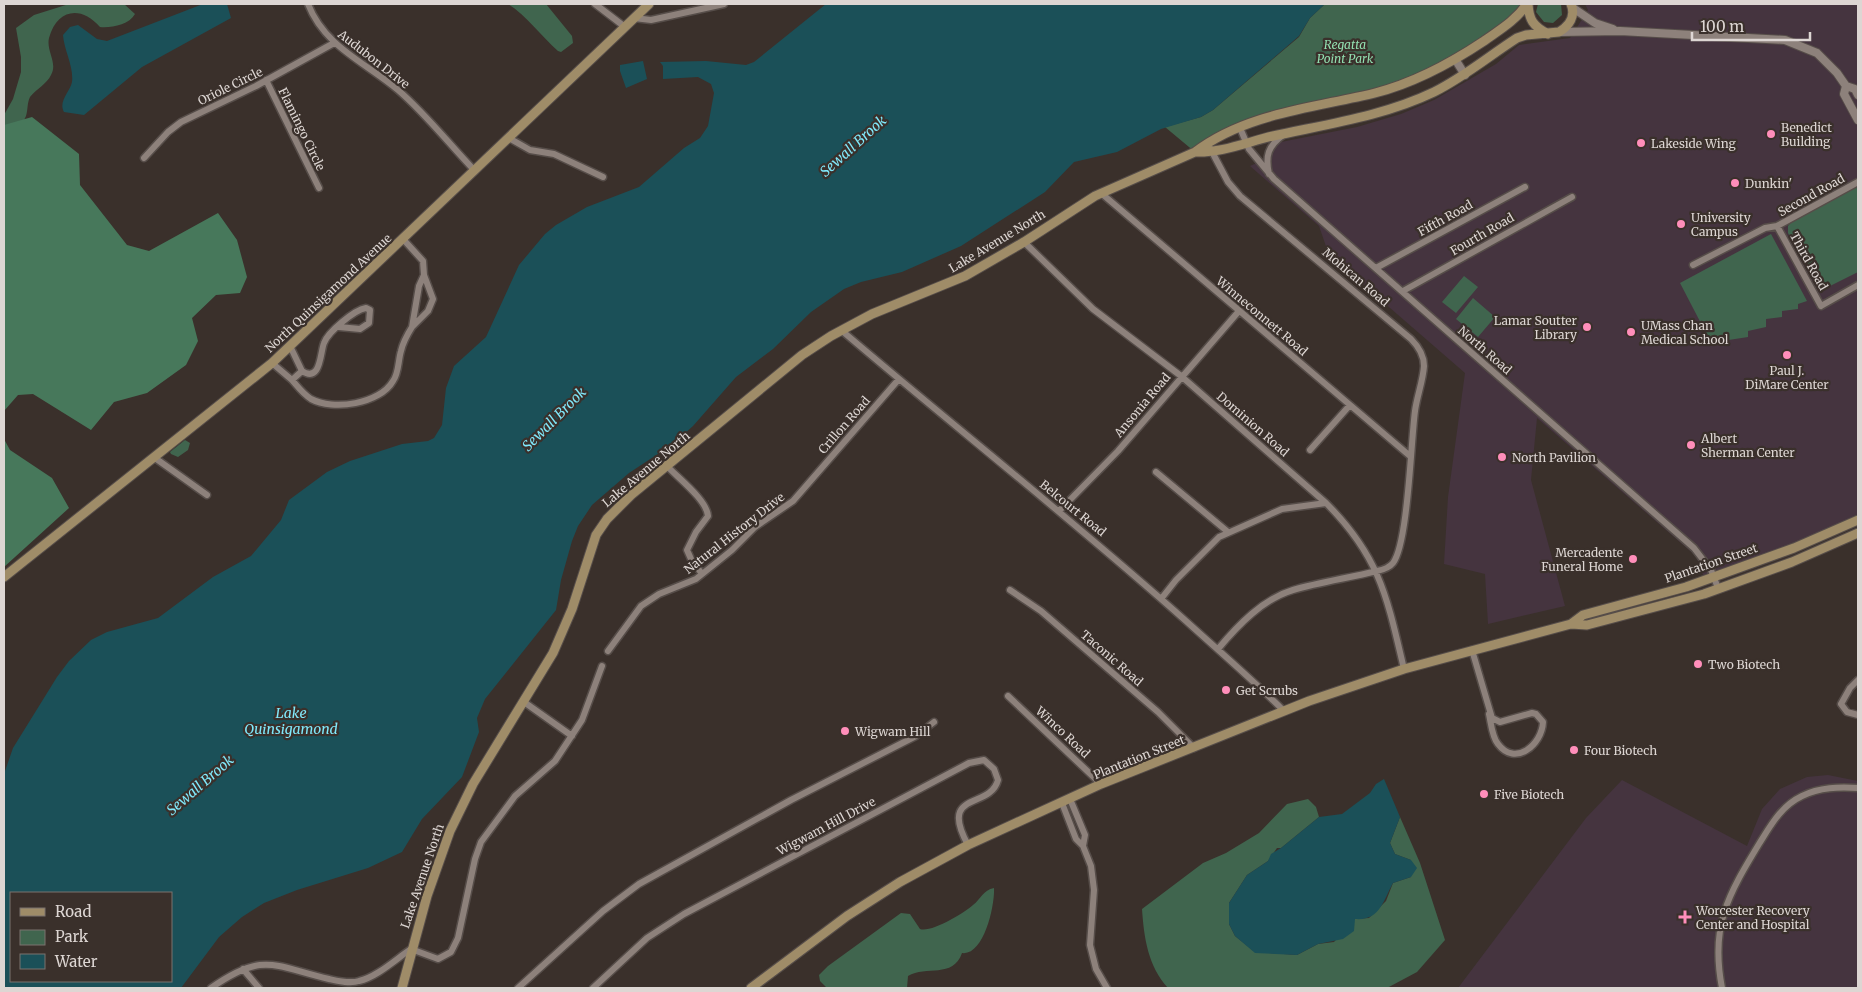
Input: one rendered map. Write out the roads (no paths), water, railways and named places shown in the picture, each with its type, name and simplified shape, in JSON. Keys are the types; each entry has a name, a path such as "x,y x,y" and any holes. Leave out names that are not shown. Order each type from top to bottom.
{"main road":[{"name":"North Quinsigamond Avenue","path":"4,577 272,363 648,4"},
{"path":"1527,4 1531,22 1537,29 1548,34"},
{"name":"Lake Avenue North","path":"402,988 426,896 450,831 478,776 546,666 563,632 592,544 614,510 802,355 842,330 872,314 965,276 1024,242 1101,193 1195,152 1208,142 1268,117 1376,93 1424,75 1455,60 1509,24 1527,4"},
{"path":"1559,32 1570,21 1572,5"},
{"name":"Lake Avenue North","path":"1195,152 1212,153 1246,143 1395,108 1424,97 1465,75 1517,38 1526,35 1559,32"},
{"name":"Plantation Street","path":"1570,624 1582,615 1686,587 1714,575 1794,548 1858,520"},
{"name":"Plantation Street","path":"751,988 861,906 900,882 968,845 1101,784 1284,711 1404,669 1570,624 1587,625 1704,594 1792,562 1858,533"}],"street":[{"name":"Audubon Drive","path":"308,4 318,25 334,43 398,90 475,171"},
{"path":"595,4 625,27"},
{"path":"634,18 651,20 724,4"},
{"path":"1572,5 1595,23 1620,31"},
{"path":"1559,32 1620,31 1786,40 1817,53 1837,73 1846,86 1855,89 1858,95"},
{"name":"Oriole Circle","path":"144,158 168,132 181,122 266,80 334,43"},
{"path":"1455,60 1465,75"},
{"name":"Flamingo Circle","path":"266,80 319,188"},
{"path":"1846,86 1844,94 1858,120"},
{"name":"North Road","path":"1240,128 1246,143 1270,175 1694,548 1714,575 1718,588"},
{"path":"1270,175 1267,164 1268,150 1284,134"},
{"path":"509,138 530,150 554,154 603,178"},
{"name":"Mohican Road","path":"1208,142 1228,182 1240,196 1362,296 1420,349 1424,365 1398,551 1393,563 1386,568 1376,571"},
{"name":"Second Road","path":"1693,265 1765,228 1777,226 1858,182"},
{"name":"Fifth Road","path":"1376,268 1525,187"},
{"name":"Winneconnett Road","path":"1101,193 1410,456"},
{"name":"Fourth Road","path":"1404,292 1572,197"},
{"name":"Third Road","path":"1777,226 1821,306 1858,285"},
{"path":"403,239 423,261 424,275 432,296 432,303 424,317 412,327"},
{"name":"Dominion Road","path":"1024,242 1093,309 1181,376 1326,503 1357,537 1376,571 1386,596 1404,669"},
{"path":"272,363 305,394 321,402 351,403 377,396 392,385 396,378 403,343 412,327 419,286 424,275"},
{"path":"290,346 302,371 311,374 318,368 324,343 339,327 354,312 366,308 370,310 369,323 360,329 339,327"},
{"name":"Ansonia Road","path":"1059,511 1118,451 1239,311"},
{"name":"Belcourt Road","path":"842,330 1059,511 1218,649 1284,711"},
{"path":"292,380 302,371"},
{"name":"Crillon Road","path":"806,487 899,379"},
{"path":"1310,450 1350,405"},
{"path":"155,458 207,495"},
{"path":"667,466 696,496 708,513 687,550 702,574"},
{"path":"1156,472 1228,532"},
{"name":"Natural History Drive","path":"608,650 640,606 659,594 690,582 702,574 732,550 755,527 788,506 806,487"},
{"path":"1161,599 1211,544 1228,532 1282,509 1304,504 1326,503"},
{"path":"1218,649 1241,622 1266,604 1292,590 1376,571"},
{"name":"Taconic Road","path":"1010,590 1041,611 1158,712 1194,748"},
{"path":"1472,650 1489,714 1497,743 1508,752 1516,754 1526,751 1534,745 1541,734 1543,722 1536,714 1532,713 1500,722 1489,714"},
{"path":"211,988 244,969 261,964 276,964 332,979 358,982 411,950 438,959 449,954 458,938 480,842 510,801 549,769 572,736 582,720 602,666"},
{"path":"1858,680 1850,688 1841,704 1848,712 1858,715"},
{"name":"Winco Road","path":"1008,696 1101,784"},
{"path":"524,702 572,736"},
{"path":"518,988 603,911 639,884 774,809 916,736 934,722"},
{"name":"Wigwam Hill Drive","path":"593,988 647,938 684,914 970,763 984,760 994,768 998,780 994,788 964,806 961,812 959,828 968,845"},
{"path":"1722,988 1718,940 1727,901 1735,883 1774,820 1789,805 1809,793 1826,788 1858,788"},
{"path":"1066,801 1076,839 1083,846 1094,882 1090,932 1092,953 1096,969 1107,988"},
{"path":"1066,801 1085,836 1083,846"},
{"path":"244,969 259,988"}],"water":[{"path":"203,4 227,4 231,18 142,67 84,115 64,112 62,104 71,86 72,76 63,35 70,27 78,25 97,39 107,41"},
{"name":"Lake Quinsigamond","path":"826,4 1325,4 1310,18 1299,36 1213,110 1201,117 1161,129 1117,152 1074,162 1045,192 961,246 902,272 861,282 844,289 811,312 773,349 736,377 693,426 673,444 629,473 592,505 578,526 572,541 561,580 556,610 485,699 477,718 479,732 462,777 422,819 402,852 368,868 297,890 264,903 242,917 219,937 181,988 4,988 4,774 13,748 69,661 91,640 107,632 158,618 213,577 251,556 281,520 289,500 327,472 350,461 402,444 428,441 434,438 442,425 446,388 454,366 486,337 519,265 545,234 556,225 587,207 639,187 684,148 700,138 708,126 714,93 711,84 698,77 663,79 663,66 660,62 706,61 746,65 754,62"},
{"path":"643,61 647,79 626,88 620,71 620,65"},
{"path":"1384,779 1400,817 1390,843 1395,854 1411,860 1417,868 1411,877 1393,883 1380,908 1370,917 1355,919 1354,931 1343,939 1318,944 1297,955 1255,953 1235,936 1229,924 1229,903 1247,875 1268,861 1271,854 1319,817 1342,814 1370,793 1376,784"}],"place":[{"name":"Benedict Building","path":"1771,134"},
{"name":"Lakeside Wing","path":"1641,143"},
{"name":"Dunkin'","path":"1735,183"},
{"name":"University Campus","path":"1681,224"},
{"name":"Lamar Soutter Library","path":"1587,327"},
{"name":"UMass Chan Medical School","path":"1631,332"},
{"name":"Paul J. DiMare Center","path":"1787,355"},
{"name":"Albert Sherman Center","path":"1691,445"},
{"name":"North Pavilion","path":"1502,457"},
{"name":"Mercadente Funeral Home","path":"1633,559"},
{"name":"Two Biotech","path":"1698,664"},
{"name":"Get Scrubs","path":"1226,690"},
{"name":"Wigwam Hill","path":"845,731"},
{"name":"Four Biotech","path":"1574,750"},
{"name":"Five Biotech","path":"1484,794"},
{"name":"Worcester Recovery Center and Hospital","path":"1685,917"}],"park label":[{"name":"Regatta Point Park","path":"1345,51"}],"water label":[{"name":"Sewall Brook","path":"853,146"},
{"name":"Sewall Brook","path":"554,419"},
{"name":"Sewall Brook","path":"200,785"}]}
